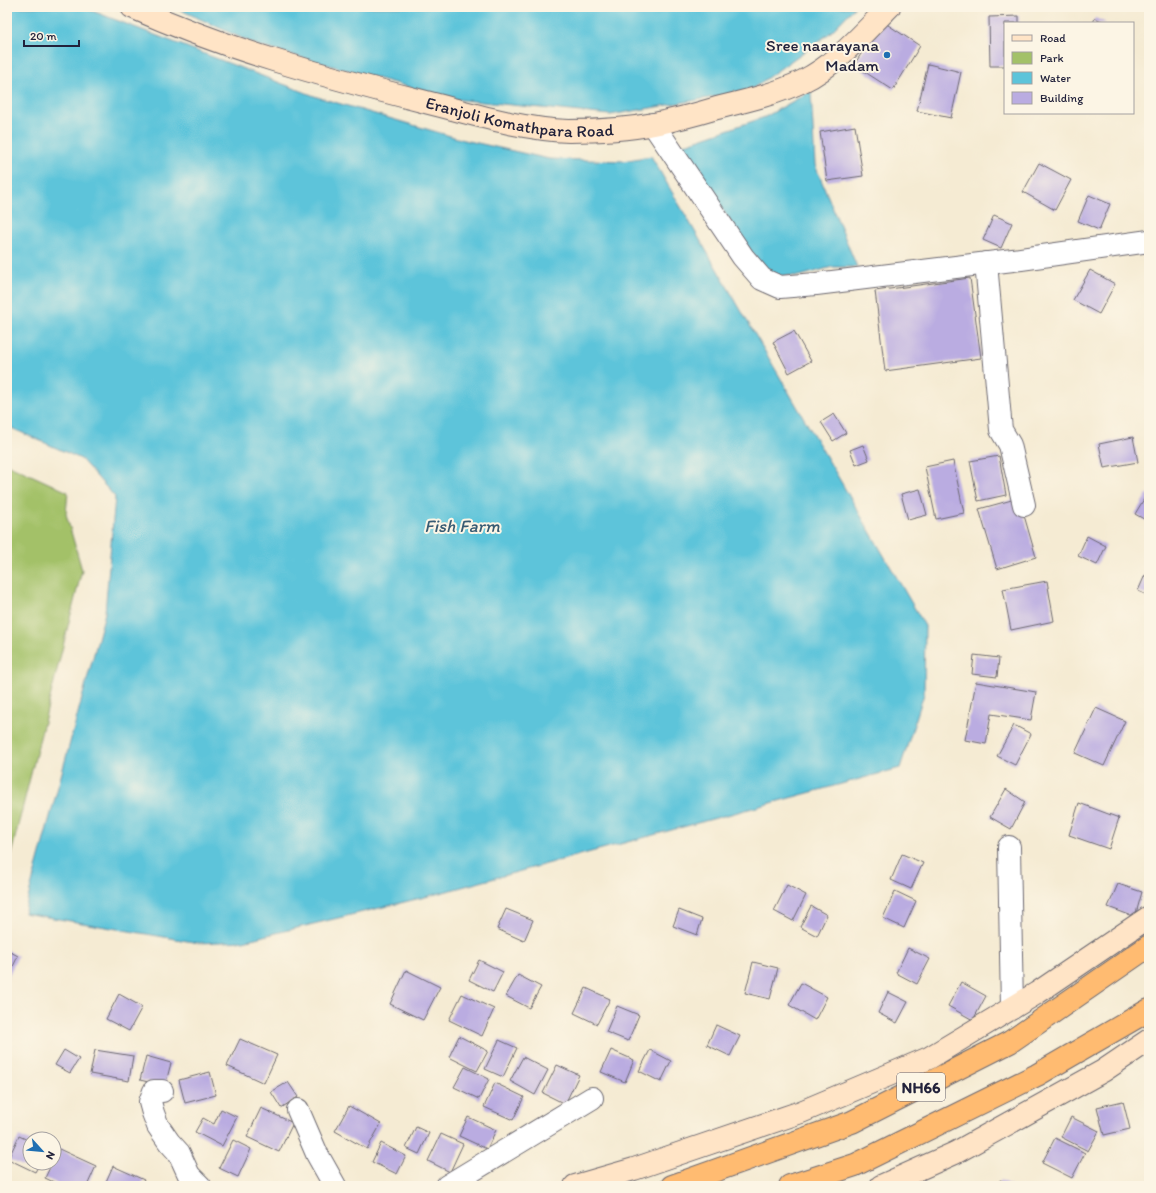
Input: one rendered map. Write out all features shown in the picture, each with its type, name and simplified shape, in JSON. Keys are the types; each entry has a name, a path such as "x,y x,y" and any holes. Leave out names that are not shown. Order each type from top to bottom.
{"highway":[{"name":"NH66","path":"672,1186 852,1122 1010,1042 1149,946"},
{"name":"NH66","path":"790,1186 862,1161 1037,1075 1149,1010"}],"street":[{"name":"Eranjoli Komathpara Road","path":"132,7 174,26 290,66 473,114 539,129 558,130 612,129 653,124 767,95 804,80 839,57 888,7"},
{"path":"653,124 743,257 762,279 780,287 986,263 1149,241"},
{"path":"986,263 1001,430 1010,445 1024,504"},
{"path":"1009,847 1012,1008"},
{"path":"575,1186 634,1168 801,1112 929,1058 1037,993 1149,917"},
{"path":"882,1186 955,1152 1103,1071 1149,1040"},
{"path":"162,1091 154,1091 150,1102 158,1126 179,1153 189,1175 200,1186"},
{"path":"447,1186 592,1098"},
{"path":"298,1110 317,1154 335,1186"}],"green space":[{"path":"7,464 68,492 66,514 82,570 7,870"}],"water":[{"name":"Fish Farm","path":"7,7 82,7 317,97 464,140 549,159 623,161 651,156 925,626 924,694 900,768 425,897 243,941 199,943 24,913 105,613 115,497 81,459 7,426"},
{"path":"174,7 855,7 830,33 749,91 610,115 453,99 259,46"},
{"path":"811,91 815,165 857,267 832,267 800,276 768,275 735,229 682,145 765,117"}],"building":[{"path":"1019,16 1019,22 1004,22 1004,66 990,66 989,17"},
{"path":"1095,18 1104,22 1093,22"},
{"name":"Sree naarayana Madam","path":"882,21 920,46 893,90 854,65"},
{"path":"928,64 961,72 951,118 917,111"},
{"path":"855,126 863,176 827,181 820,132"},
{"path":"1039,163 1071,180 1055,210 1023,192"},
{"path":"1089,195 1110,204 1099,230 1078,221"},
{"path":"994,215 1012,223 1001,248 983,240"},
{"path":"1090,270 1115,284 1099,314 1073,300"},
{"path":"970,278 981,358 885,371 875,291"},
{"path":"794,331 811,361 789,373 773,342"},
{"path":"834,414 846,433 833,441 821,422"},
{"path":"1133,437 1138,462 1104,468 1099,444"},
{"path":"863,445 869,460 856,465 850,450"},
{"path":"999,456 1006,495 978,501 970,461"},
{"path":"953,461 964,513 936,519 925,467"},
{"path":"920,489 927,515 908,520 901,494"},
{"path":"1147,494 1149,494 1149,522 1135,514"},
{"path":"1019,498 1036,557 997,569 979,509"},
{"path":"1087,536 1106,546 1097,565 1078,556"},
{"path":"1145,575 1149,577 1149,596 1138,591"},
{"path":"1047,581 1054,621 1011,630 1003,589"},
{"path":"974,655 999,658 997,677 972,674"},
{"path":"976,682 1036,692 1031,720 991,714 986,744 965,740"},
{"path":"1096,708 1125,721 1104,766 1075,753"},
{"path":"1014,725 1031,734 1015,765 997,756"},
{"path":"1006,789 1025,802 1011,829 990,817"},
{"path":"1079,803 1119,818 1109,849 1069,835"},
{"path":"902,854 923,863 911,889 891,880"},
{"path":"1118,884 1142,892 1135,917 1108,907"},
{"path":"787,885 806,895 793,921 774,911"},
{"path":"895,891 916,901 904,928 883,918"},
{"path":"811,906 827,915 817,936 800,927"},
{"path":"506,909 533,920 524,941 497,929"},
{"path":"679,910 702,919 697,935 673,926"},
{"path":"908,948 930,959 917,984 896,973"},
{"path":"7,950 18,956 7,979"},
{"path":"479,960 503,972 493,992 469,980"},
{"path":"753,962 778,968 770,999 745,993"},
{"path":"406,970 440,987 423,1020 390,1004"},
{"path":"518,975 541,987 529,1008 506,996"},
{"path":"961,982 986,996 973,1020 948,1006"},
{"path":"801,983 827,997 815,1020 789,1005"},
{"path":"586,988 610,999 597,1024 574,1013"},
{"path":"888,992 908,1002 897,1023 878,1013"},
{"path":"119,994 142,1007 129,1031 106,1019"},
{"path":"462,994 494,1009 482,1036 449,1020"},
{"path":"617,1006 639,1015 628,1041 606,1032"},
{"path":"716,1025 740,1036 730,1056 707,1045"},
{"path":"459,1036 488,1051 477,1071 449,1057"},
{"path":"240,1039 277,1055 264,1083 227,1066"},
{"path":"499,1040 517,1048 503,1077 485,1069"},
{"path":"64,1050 79,1059 70,1073 55,1065"},
{"path":"95,1050 133,1056 129,1081 90,1074"},
{"path":"611,1050 634,1060 625,1082 601,1072"},
{"path":"650,1050 671,1061 661,1082 639,1071"},
{"path":"146,1056 171,1063 165,1086 140,1080"},
{"path":"523,1057 548,1070 535,1095 510,1081"},
{"path":"557,1065 579,1075 565,1104 543,1093"},
{"path":"465,1067 489,1079 479,1099 454,1087"},
{"path":"210,1072 216,1095 185,1103 179,1080"},
{"path":"288,1082 298,1097 281,1108 271,1092"},
{"path":"495,1083 524,1097 513,1120 484,1107"},
{"path":"1123,1101 1130,1129 1104,1135 1097,1107"},
{"path":"349,1106 381,1124 367,1149 335,1131"},
{"path":"261,1108 293,1123 279,1152 247,1137"},
{"path":"221,1109 237,1117 222,1146 195,1132 203,1118 214,1124"},
{"path":"468,1117 496,1130 487,1149 459,1136"},
{"path":"1071,1117 1099,1131 1088,1151 1061,1137"},
{"path":"416,1127 429,1133 419,1154 406,1148"},
{"path":"441,1134 463,1144 450,1172 428,1161"},
{"path":"19,1136 22,1137 22,1166 8,1159"},
{"path":"1055,1138 1085,1153 1072,1178 1042,1163"},
{"path":"233,1140 251,1149 238,1177 219,1168"},
{"path":"381,1143 406,1156 397,1174 372,1162"},
{"path":"62,1150 96,1166 87,1186 62,1186 45,1178 48,1171 62,1171"},
{"path":"113,1166 144,1180 141,1186 104,1186"},
{"path":"1000,1180 1012,1186 997,1186"}],"place":[{"name":"Sree naarayana Madam","path":"887,55"}]}
